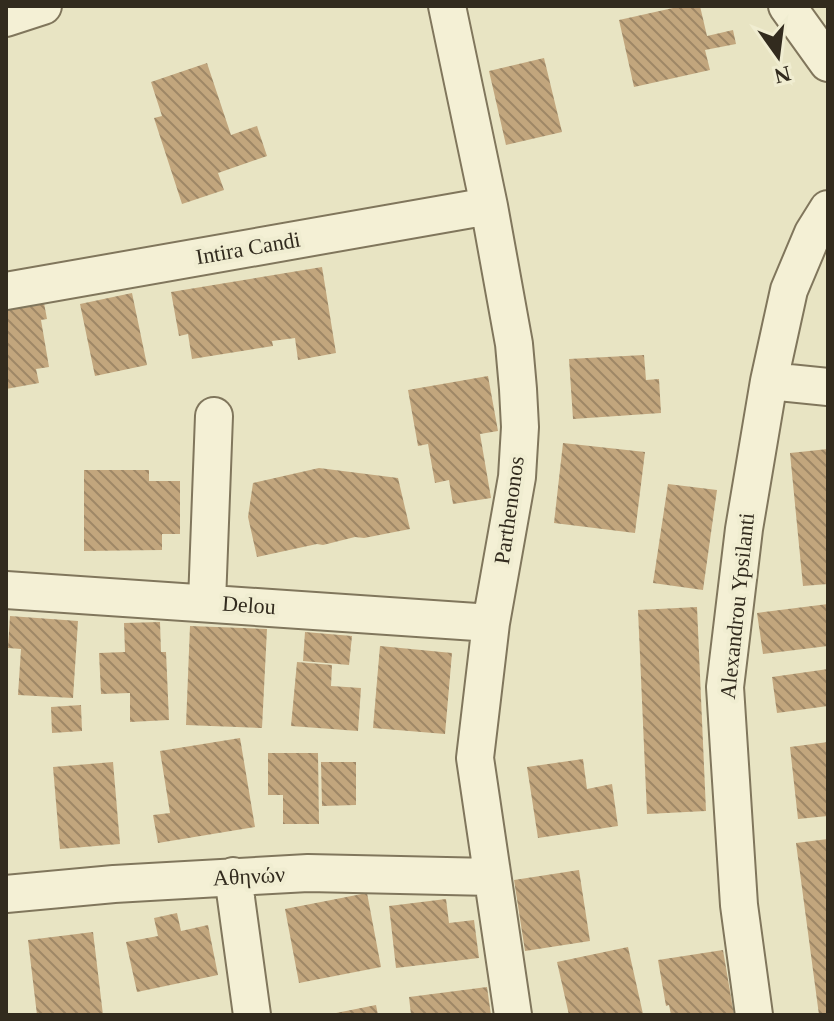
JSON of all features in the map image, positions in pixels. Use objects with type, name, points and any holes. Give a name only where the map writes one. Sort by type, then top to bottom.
[{"type":"street","points":[[6,18],[43,6]]},
{"type":"street","name":"Parthenonos","points":[[447,6],[514,344],[520,427],[517,477],[491,623],[475,758],[513,1015]]},
{"type":"street","points":[[787,6],[828,63]]},
{"type":"street","name":"Intira Candi","points":[[6,291],[489,206]]},
{"type":"street","name":"Alexandrou Ypsilanti","points":[[754,1015],[739,905],[725,687],[744,529],[769,381],[789,290],[813,233],[828,209]]},
{"type":"street","points":[[769,381],[828,387]]},
{"type":"street","points":[[207,602],[214,416]]},
{"type":"street","name":"Delou","points":[[6,590],[491,623]]},
{"type":"street","name":"Αθηνών","points":[[6,894],[233,876],[350,873],[492,877]]},
{"type":"street","points":[[233,876],[252,1015]]},
{"type":"building","points":[[682,6],[700,6],[707,36],[733,30],[736,44],[705,50],[710,70],[634,87],[619,20]]},
{"type":"building","points":[[544,58],[562,132],[506,145],[489,71]]},
{"type":"building","points":[[207,63],[231,135],[257,126],[267,156],[218,173],[224,190],[182,204],[154,118],[162,116],[151,82]]},
{"type":"building","points":[[322,267],[336,353],[298,360],[295,338],[272,341],[273,346],[192,359],[188,334],[179,336],[171,292]]},
{"type":"building","points":[[132,293],[147,365],[95,376],[80,304]]},
{"type":"building","points":[[44,303],[47,319],[41,320],[49,367],[36,369],[39,383],[6,389],[6,310]]},
{"type":"building","points":[[644,355],[646,380],[659,379],[661,413],[573,419],[569,359]]},
{"type":"building","points":[[488,376],[498,431],[480,434],[491,498],[453,504],[449,480],[435,483],[428,444],[418,446],[408,390]]},
{"type":"building","points":[[563,443],[645,452],[635,533],[554,523]]},
{"type":"building","points":[[828,449],[828,584],[803,586],[790,453]]},
{"type":"building","points":[[319,468],[398,478],[410,529],[257,557],[248,517],[253,483]]},
{"type":"building","points":[[84,470],[149,470],[149,481],[180,481],[180,534],[162,534],[162,550],[84,551]]},
{"type":"building","points":[[668,484],[717,490],[703,590],[653,583]]},
{"type":"building","points":[[828,604],[828,646],[763,654],[757,613]]},
{"type":"building","points":[[697,607],[706,811],[647,814],[638,610]]},
{"type":"building","points":[[10,616],[78,621],[73,698],[18,695],[21,649],[8,648]]},
{"type":"building","points":[[160,622],[161,652],[166,652],[169,720],[130,722],[130,693],[101,694],[99,653],[125,652],[124,623]]},
{"type":"building","points":[[190,626],[267,629],[262,728],[186,725]]},
{"type":"building","points":[[305,632],[352,636],[349,665],[303,661]]},
{"type":"building","points":[[380,646],[452,653],[445,734],[373,728]]},
{"type":"building","points":[[297,662],[332,665],[331,686],[361,688],[358,731],[291,726]]},
{"type":"building","points":[[828,669],[828,706],[777,713],[772,677]]},
{"type":"building","points":[[81,705],[82,731],[52,733],[51,707]]},
{"type":"building","points":[[240,738],[255,827],[158,843],[153,815],[170,813],[160,751]]},
{"type":"building","points":[[828,742],[828,816],[798,819],[790,747]]},
{"type":"building","points":[[268,753],[318,753],[319,824],[283,824],[283,795],[268,795]]},
{"type":"building","points":[[583,759],[587,789],[612,784],[618,826],[538,838],[527,767]]},
{"type":"building","points":[[113,762],[120,844],[60,849],[53,767]]},
{"type":"building","points":[[321,762],[356,762],[356,805],[322,806]]},
{"type":"building","points":[[828,839],[828,1015],[819,1015],[796,843]]},
{"type":"building","points":[[579,870],[590,941],[525,951],[514,880]]},
{"type":"building","points":[[367,893],[381,967],[299,983],[285,909]]},
{"type":"building","points":[[446,899],[449,923],[474,920],[479,958],[396,968],[389,906]]},
{"type":"building","points":[[177,913],[181,931],[208,925],[218,975],[137,992],[126,942],[158,936],[154,918]]},
{"type":"building","points":[[93,932],[103,1015],[37,1015],[28,940]]},
{"type":"building","points":[[628,947],[643,1014],[569,1015],[557,962]]},
{"type":"building","points":[[723,950],[734,1015],[671,1015],[669,1005],[666,1006],[658,960]]},
{"type":"building","points":[[487,987],[491,1015],[411,1015],[409,997]]},
{"type":"building","points":[[376,1005],[378,1015],[331,1014]]}]
